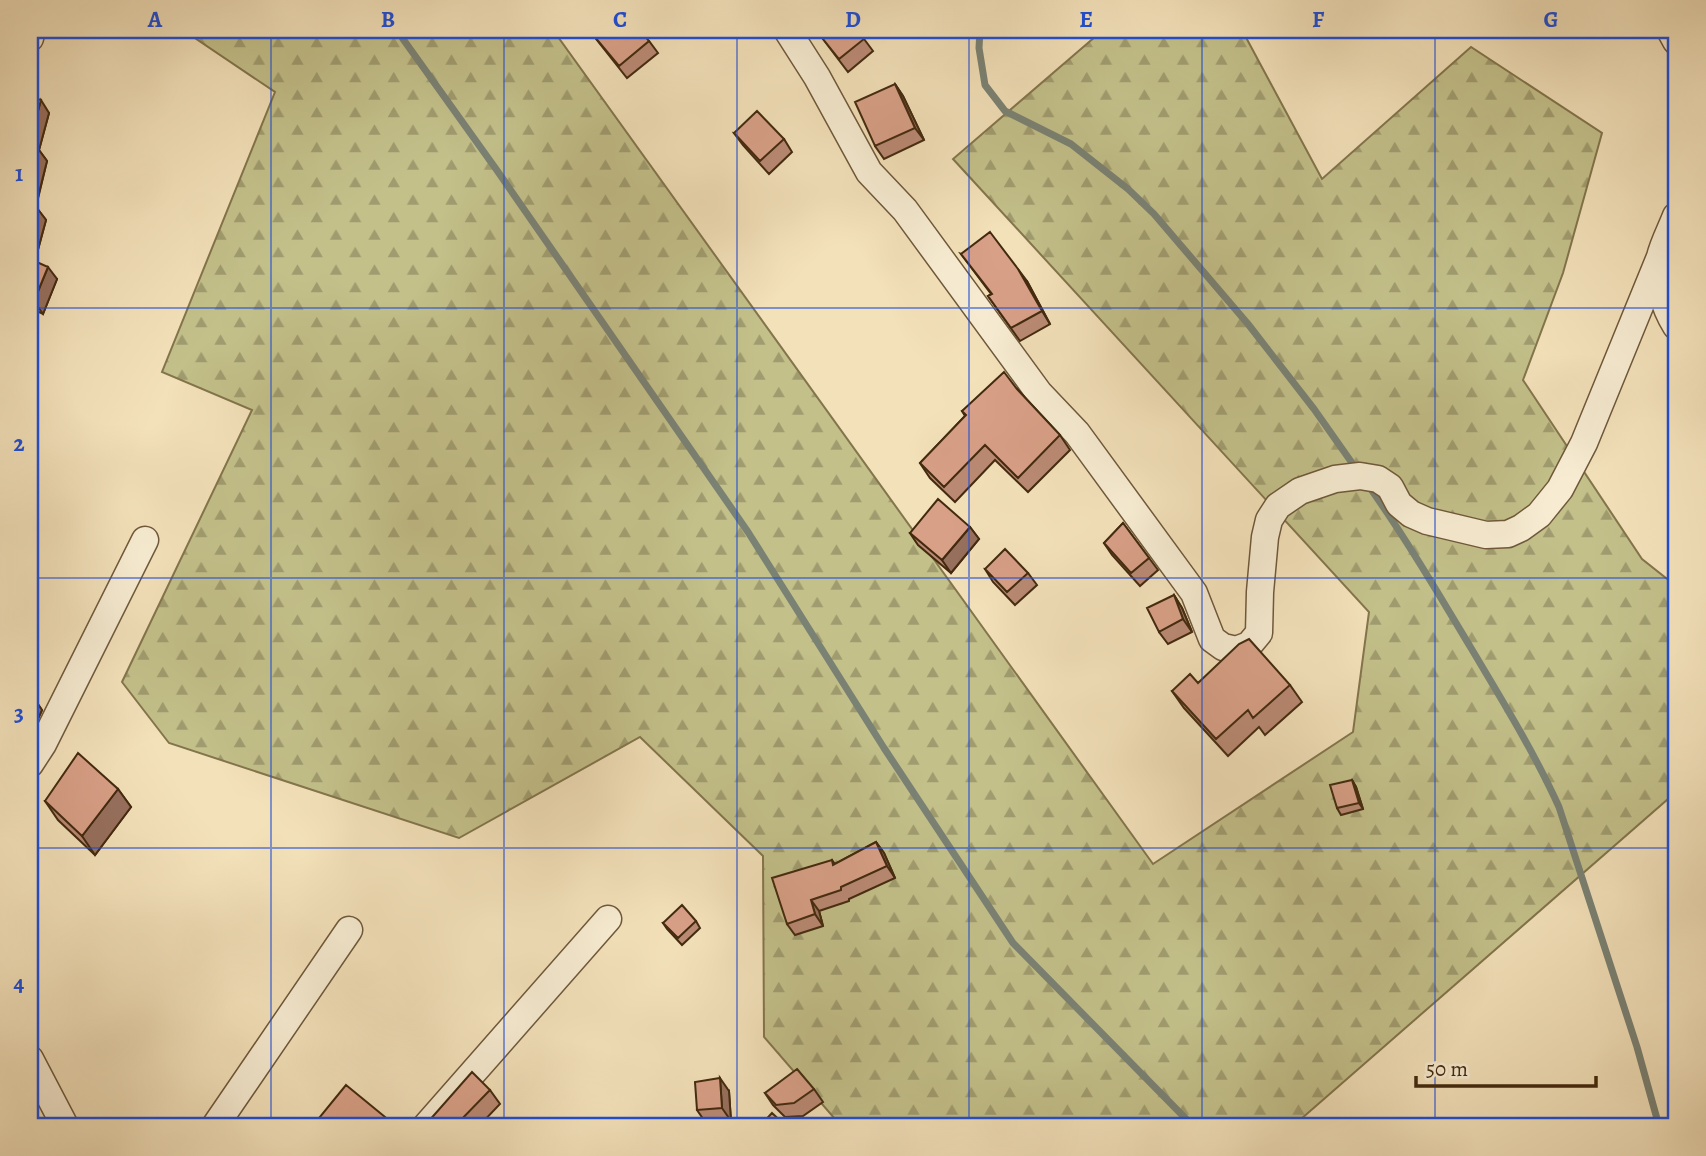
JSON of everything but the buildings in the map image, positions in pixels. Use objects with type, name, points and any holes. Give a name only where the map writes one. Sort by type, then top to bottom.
[{"type":"street","points":[[30,38],[32,30]]},
{"type":"street","points":[[787,30],[817,77],[869,172],[905,210],[1039,393],[1077,433],[1194,593],[1212,639],[1223,648],[1236,650],[1249,645],[1259,633],[1260,592],[1269,520],[1278,506],[1300,491],[1335,479],[1360,476],[1378,480],[1390,487],[1399,504],[1411,514],[1427,521],[1486,535],[1508,534],[1539,515],[1560,489],[1584,443],[1676,216]]},
{"type":"street","points":[[1670,30],[1676,41]]},
{"type":"street","points":[[1660,257],[1662,293],[1676,326]]},
{"type":"street","points":[[30,764],[43,744],[145,540]]},
{"type":"street","points":[[426,1126],[608,919]]},
{"type":"street","points":[[215,1126],[349,930]]},
{"type":"street","points":[[30,1059],[65,1126]]},
{"type":"green space","points":[[183,30],[398,30],[403,39],[455,30],[553,30],[1153,864],[1353,732],[1369,612],[953,159],[1103,30],[1242,30],[1322,179],[1471,47],[1602,133],[1563,273],[1523,380],[1642,559],[1676,586],[1676,792],[1293,1126],[841,1126],[764,1037],[763,856],[640,737],[459,838],[169,743],[122,682],[252,410],[162,372],[275,92]]},
{"type":"waterway","points":[[398,30],[748,532],[884,748],[1013,943],[1193,1126]]},
{"type":"waterway","points":[[980,30],[979,48],[985,85],[1005,111],[1071,144],[1128,189],[1154,214],[1248,324],[1357,470]]},
{"type":"waterway","points":[[1368,485],[1421,565],[1494,687],[1559,807],[1637,1047],[1659,1126]]}]
